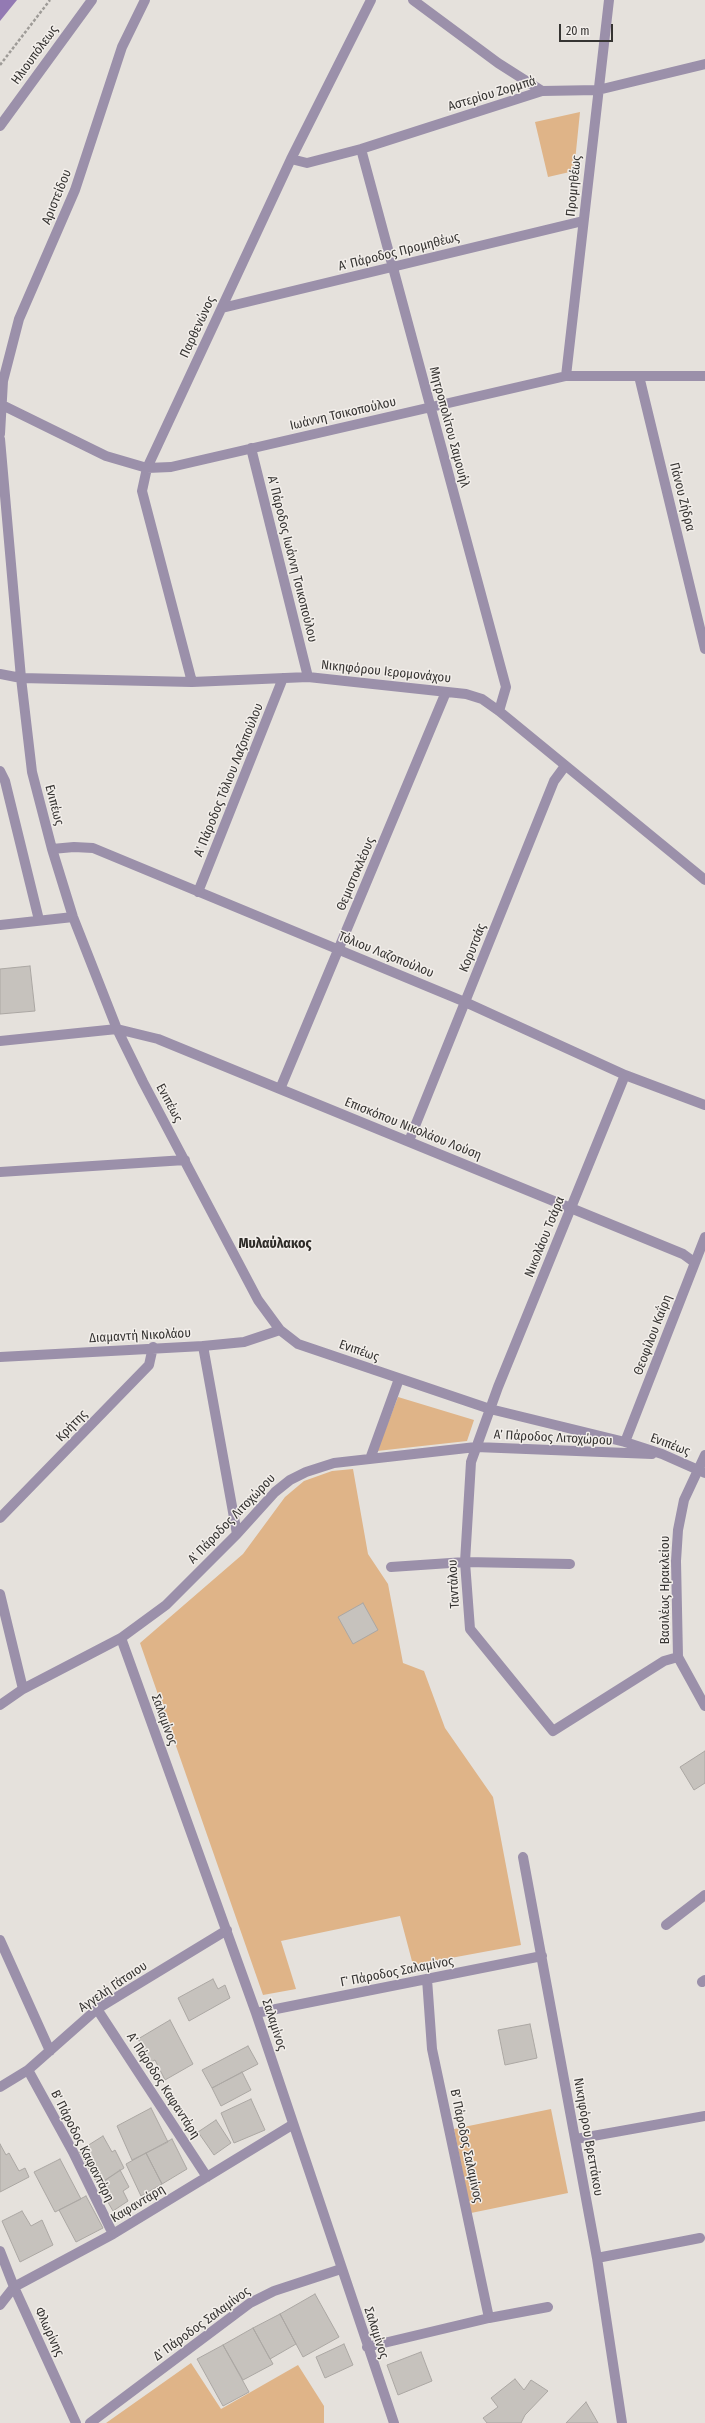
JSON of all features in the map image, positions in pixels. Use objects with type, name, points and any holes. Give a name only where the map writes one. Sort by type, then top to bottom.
[{"type":"street","name":"Ηλιουπόλεως","points":[[0,126],[92,0]]},
{"type":"street","name":"Αριστείδου","points":[[1,405],[3,381],[19,319],[75,190],[122,47],[145,0]]},
{"type":"street","name":"Παρθενώνος","points":[[192,682],[142,491],[147,468],[291,159],[371,0]]},
{"type":"street","points":[[413,0],[498,63],[542,91]]},
{"type":"street","name":"Προμηθέως","points":[[566,376],[609,0]]},
{"type":"street","name":"Αστερίου Ζορμπά","points":[[291,159],[307,163],[361,150],[542,91],[598,90],[705,64]]},
{"type":"street","name":"Μητροπολίτου Σαμουήλ","points":[[361,150],[506,687],[499,711]]},
{"type":"street","name":"Α΄ Πάροδος Προμηθέως","points":[[222,308],[583,221]]},
{"type":"street","name":"Ιωάννη Τσικοπούλου","points":[[1,405],[106,456],[147,468],[171,467],[566,376],[705,376]]},
{"type":"street","name":"Πάνου Ζήδρα","points":[[639,376],[705,649]]},
{"type":"street","points":[[0,434],[1,405]]},
{"type":"street","name":"Ενιπέως","points":[[0,440],[21,678],[32,772],[52,849],[74,917],[118,1029],[143,1082],[258,1300],[280,1330],[298,1344],[490,1409],[625,1442],[662,1454],[701,1471]]},
{"type":"street","name":"Α΄ Πάροδος Ιωάννη Τσικοπούλου","points":[[251,448],[308,677]]},
{"type":"street","name":"Νικηφόρου Ιερομονάχου","points":[[0,674],[21,678],[192,682],[308,677],[466,694],[482,699],[499,711],[564,766],[705,880]]},
{"type":"street","name":"Α΄ Πάροδος Τόλιου Λαζοπούλου","points":[[198,892],[283,678]]},
{"type":"street","name":"Θεμιστοκλέους","points":[[280,1089],[446,692]]},
{"type":"street","name":"Κορυτσάς","points":[[409,1141],[554,781],[564,766]]},
{"type":"street","points":[[0,771],[38,920]]},
{"type":"street","name":"Τόλιου Λαζοπούλου","points":[[52,849],[74,847],[93,848],[465,1002],[625,1074],[705,1105]]},
{"type":"street","points":[[0,925],[74,917]]},
{"type":"street","name":"Επισκόπου Νικολάου Λούση","points":[[0,1040],[118,1029],[158,1039],[683,1254],[694,1262]]},
{"type":"street","name":"Νικολάου Τσάρα","points":[[490,1409],[625,1074]]},
{"type":"street","points":[[0,1172],[185,1160]]},
{"type":"street","name":"Θεοφίλου Καΐρη","points":[[625,1442],[705,1237]]},
{"type":"street","name":"Διαμαντή Νικολάου","points":[[0,1357],[153,1347],[203,1346],[244,1342],[280,1330]]},
{"type":"street","points":[[203,1346],[237,1534]]},
{"type":"street","name":"Κρήτης","points":[[0,1518],[149,1365],[153,1347]]},
{"type":"street","points":[[370,1459],[399,1379]]},
{"type":"street","name":"Ταντάλου","points":[[490,1409],[471,1462],[465,1562],[470,1629],[553,1731],[664,1661],[678,1656]]},
{"type":"street","name":"Α΄ Πάροδος Λιτοχώρου","points":[[0,1705],[23,1689],[121,1638],[166,1605],[237,1534],[275,1492],[290,1480],[334,1463],[476,1447],[662,1454]]},
{"type":"street","name":"Βασιλέως Ηρακλείου","points":[[705,1455],[701,1471],[684,1500],[678,1530],[676,1561],[678,1656],[705,1706]]},
{"type":"street","points":[[391,1567],[465,1562],[570,1564]]},
{"type":"street","points":[[0,1594],[23,1689]]},
{"type":"street","name":"Σαλαμίνος","points":[[121,1638],[256,2013],[292,2126],[394,2423]]},
{"type":"street","name":"Νικηφόρου Βρεττάκου","points":[[523,1857],[597,2258],[622,2423]]},
{"type":"street","points":[[666,1925],[705,1895]]},
{"type":"street","name":"Αγγελή Γάτσιου","points":[[0,2087],[28,2070],[97,2010],[227,1930]]},
{"type":"street","points":[[0,1940],[50,2051]]},
{"type":"street","name":"Γ΄ Πάροδος Σαλαμίνος","points":[[256,2013],[542,1956]]},
{"type":"street","name":"Β΄ Πάροδος Σαλαμίνος","points":[[427,1979],[432,2049],[489,2318]]},
{"type":"street","name":"Α΄ Πάροδος Καφαντάρη","points":[[97,2010],[207,2177]]},
{"type":"street","name":"Β΄ Πάροδος Καφαντάρη","points":[[28,2070],[73,2152],[113,2234]]},
{"type":"street","points":[[576,2139],[705,2116]]},
{"type":"street","name":"Καφαντάρη","points":[[0,2305],[14,2287],[113,2234],[292,2126]]},
{"type":"street","points":[[597,2258],[700,2238]]},
{"type":"street","name":"Φλωρίνης","points":[[0,2251],[14,2287],[76,2423]]},
{"type":"street","name":"Δ΄ Πάροδος Σαλαμίνος","points":[[90,2423],[250,2303],[274,2291],[341,2269]]},
{"type":"street","points":[[367,2347],[489,2318],[548,2307]]},
{"type":"path","points":[[0,65],[50,0]]},
{"type":"shaded area","points":[[0,0],[17,0],[0,21]]},
{"type":"shaded area","points":[[580,112],[574,171],[548,177],[535,122]]},
{"type":"shaded area","points":[[398,1397],[474,1420],[467,1441],[377,1451]]},
{"type":"shaded area","points":[[353,1469],[368,1554],[388,1584],[403,1663],[424,1671],[445,1728],[493,1797],[521,1945],[413,1965],[400,1916],[281,1941],[296,1989],[263,1995],[140,1643],[243,1554],[285,1497],[304,1481],[332,1471]]},
{"type":"shaded area","points":[[551,2109],[568,2193],[471,2213],[454,2129]]},
{"type":"shaded area","points":[[191,2363],[221,2409],[298,2365],[324,2406],[324,2423],[106,2423]]},
{"type":"building","points":[[30,966],[35,1011],[0,1014],[0,969]]},
{"type":"building","points":[[363,1603],[378,1630],[353,1644],[338,1617]]},
{"type":"building","points":[[705,1751],[705,1783],[694,1790],[680,1767]]},
{"type":"building","points":[[213,1979],[218,1989],[225,1985],[230,1998],[189,2021],[178,1998]]},
{"type":"building","points":[[170,2020],[193,2064],[165,2080],[155,2060],[151,2062],[138,2039]]},
{"type":"building","points":[[530,2024],[537,2058],[505,2065],[498,2030]]},
{"type":"building","points":[[248,2046],[258,2064],[212,2088],[202,2070]]},
{"type":"building","points":[[242,2072],[251,2090],[221,2106],[212,2088]]},
{"type":"building","points":[[251,2099],[265,2130],[234,2143],[221,2113]]},
{"type":"building","points":[[151,2108],[168,2142],[132,2160],[117,2126]]},
{"type":"building","points":[[216,2120],[231,2143],[214,2155],[198,2132]]},
{"type":"building","points":[[103,2136],[112,2152],[115,2150],[124,2168],[98,2185],[79,2151]]},
{"type":"building","points":[[172,2139],[187,2169],[162,2184],[146,2153]]},
{"type":"building","points":[[0,2144],[6,2155],[9,2153],[19,2171],[25,2168],[29,2177],[0,2192]]},
{"type":"building","points":[[146,2153],[162,2184],[141,2196],[126,2164]]},
{"type":"building","points":[[60,2159],[81,2199],[55,2212],[34,2172]]},
{"type":"building","points":[[120,2170],[129,2187],[123,2191],[128,2201],[113,2211],[98,2185]]},
{"type":"building","points":[[86,2196],[103,2228],[76,2242],[59,2210]]},
{"type":"building","points":[[22,2211],[31,2226],[42,2220],[53,2245],[20,2262],[2,2221]]},
{"type":"building","points":[[315,2294],[339,2337],[303,2357],[280,2314]]},
{"type":"building","points":[[280,2314],[296,2344],[270,2359],[253,2328]]},
{"type":"building","points":[[253,2328],[273,2364],[243,2380],[223,2345]]},
{"type":"building","points":[[344,2344],[353,2365],[325,2378],[316,2357]]},
{"type":"building","points":[[223,2345],[249,2392],[223,2406],[197,2359]]},
{"type":"building","points":[[421,2352],[432,2381],[398,2395],[387,2365]]},
{"type":"building","points":[[515,2379],[524,2390],[531,2380],[548,2391],[525,2415],[521,2423],[487,2423],[483,2418],[498,2407],[491,2398]]},
{"type":"building","points":[[586,2402],[598,2423],[566,2423]]},
{"type":"district","name":"Μυλαύλακος","points":[[275,1244]]}]
